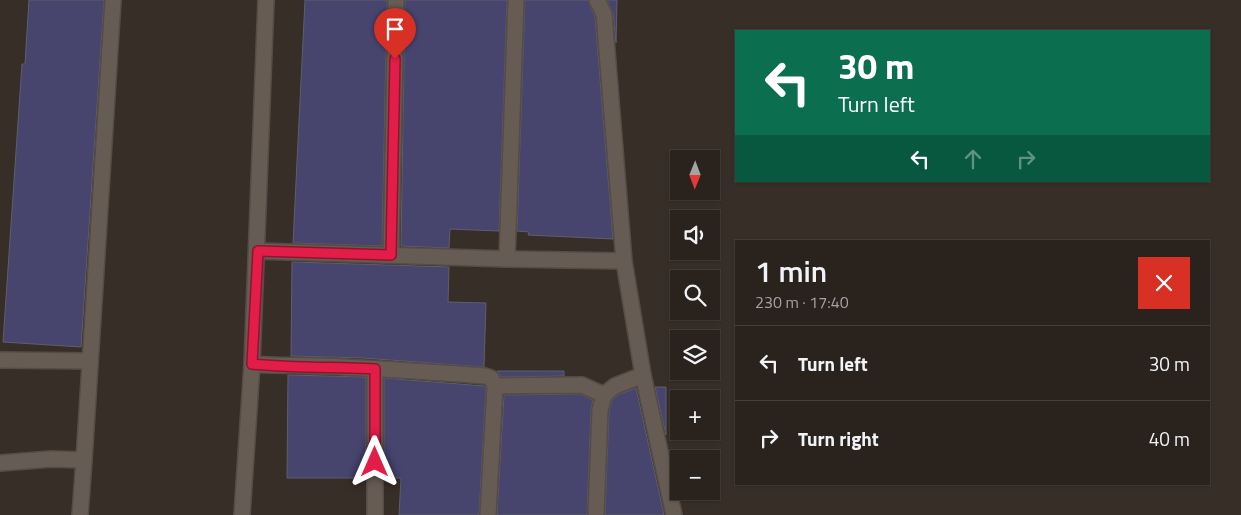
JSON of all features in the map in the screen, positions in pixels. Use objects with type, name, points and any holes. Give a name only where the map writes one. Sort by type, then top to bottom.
[{"type":"street","points":[[80,515],[113,0]]},
{"type":"street","points":[[242,515],[258,251],[266,0]]},
{"type":"street","points":[[391,255],[396,0]]},
{"type":"street","points":[[507,259],[516,0]]},
{"type":"street","points":[[597,0],[604,14],[624,261],[643,375],[674,515]]},
{"type":"street","points":[[258,251],[624,261]]},
{"type":"street","points":[[0,360],[90,361]]},
{"type":"street","points":[[252,364],[375,369],[485,376],[491,378],[494,386],[488,515]]},
{"type":"street","points":[[375,369],[375,515]]},
{"type":"street","points":[[596,515],[600,410],[604,395],[615,386],[643,375]]},
{"type":"street","points":[[494,386],[582,385],[604,395]]},
{"type":"street","points":[[0,463],[84,460]]},
{"type":"building","points":[[29,0],[104,0],[81,347],[3,342],[22,64],[25,64]]},
{"type":"building","points":[[305,0],[387,0],[382,246],[293,243]]},
{"type":"building","points":[[405,0],[507,0],[499,231],[450,229],[449,248],[401,246]]},
{"type":"building","points":[[525,0],[588,0],[595,17],[613,239],[528,235],[529,232],[517,231]]},
{"type":"building","points":[[607,0],[617,0],[616,43],[613,13]]},
{"type":"building","points":[[292,262],[449,267],[448,302],[486,303],[484,367],[363,358],[291,356]]},
{"type":"building","points":[[497,371],[564,371],[564,376],[501,377]]},
{"type":"building","points":[[288,375],[366,377],[366,478],[287,478]]},
{"type":"building","points":[[384,378],[484,386],[486,388],[479,515],[399,515],[401,478],[384,478]]},
{"type":"building","points":[[655,387],[666,387],[666,435]]},
{"type":"building","points":[[636,388],[664,515],[605,515],[609,411],[612,400],[620,394]]},
{"type":"building","points":[[580,394],[593,400],[587,515],[497,515],[504,395]]},
{"type":"route","points":[[375,462],[375,369],[252,364],[258,251],[391,255],[395,59]]}]
